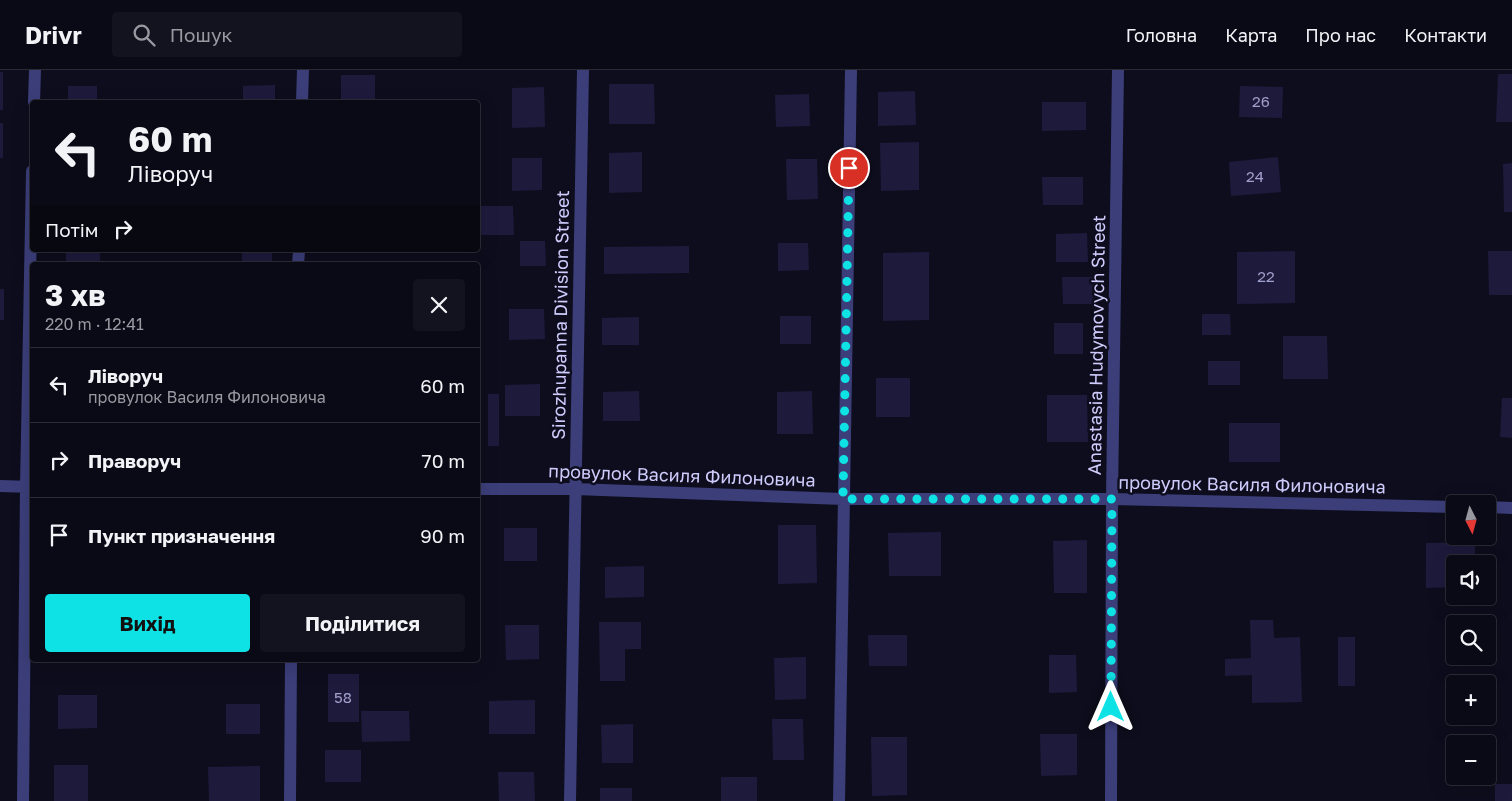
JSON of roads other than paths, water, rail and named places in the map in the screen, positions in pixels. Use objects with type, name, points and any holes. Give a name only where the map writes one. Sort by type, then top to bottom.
[{"type":"street","points":[[34,70],[34,100]]},
{"type":"street","points":[[302,100],[303,70]]},
{"type":"street","name":"Sirozhupanna Division Street","points":[[570,801],[583,70]]},
{"type":"street","points":[[839,801],[851,70]]},
{"type":"street","name":"Anastasia Hudymovych Street","points":[[1111,801],[1112,499],[1118,70]]},
{"type":"street","points":[[22,801],[30,382]]},
{"type":"street","points":[[0,486],[29,487]]},
{"type":"street","name":"провулок Василя Филоновича","points":[[480,489],[575,489],[843,499],[1112,499],[1446,507]]},
{"type":"street","points":[[1496,507],[1512,508]]},
{"type":"street","points":[[290,801],[291,662]]}]
